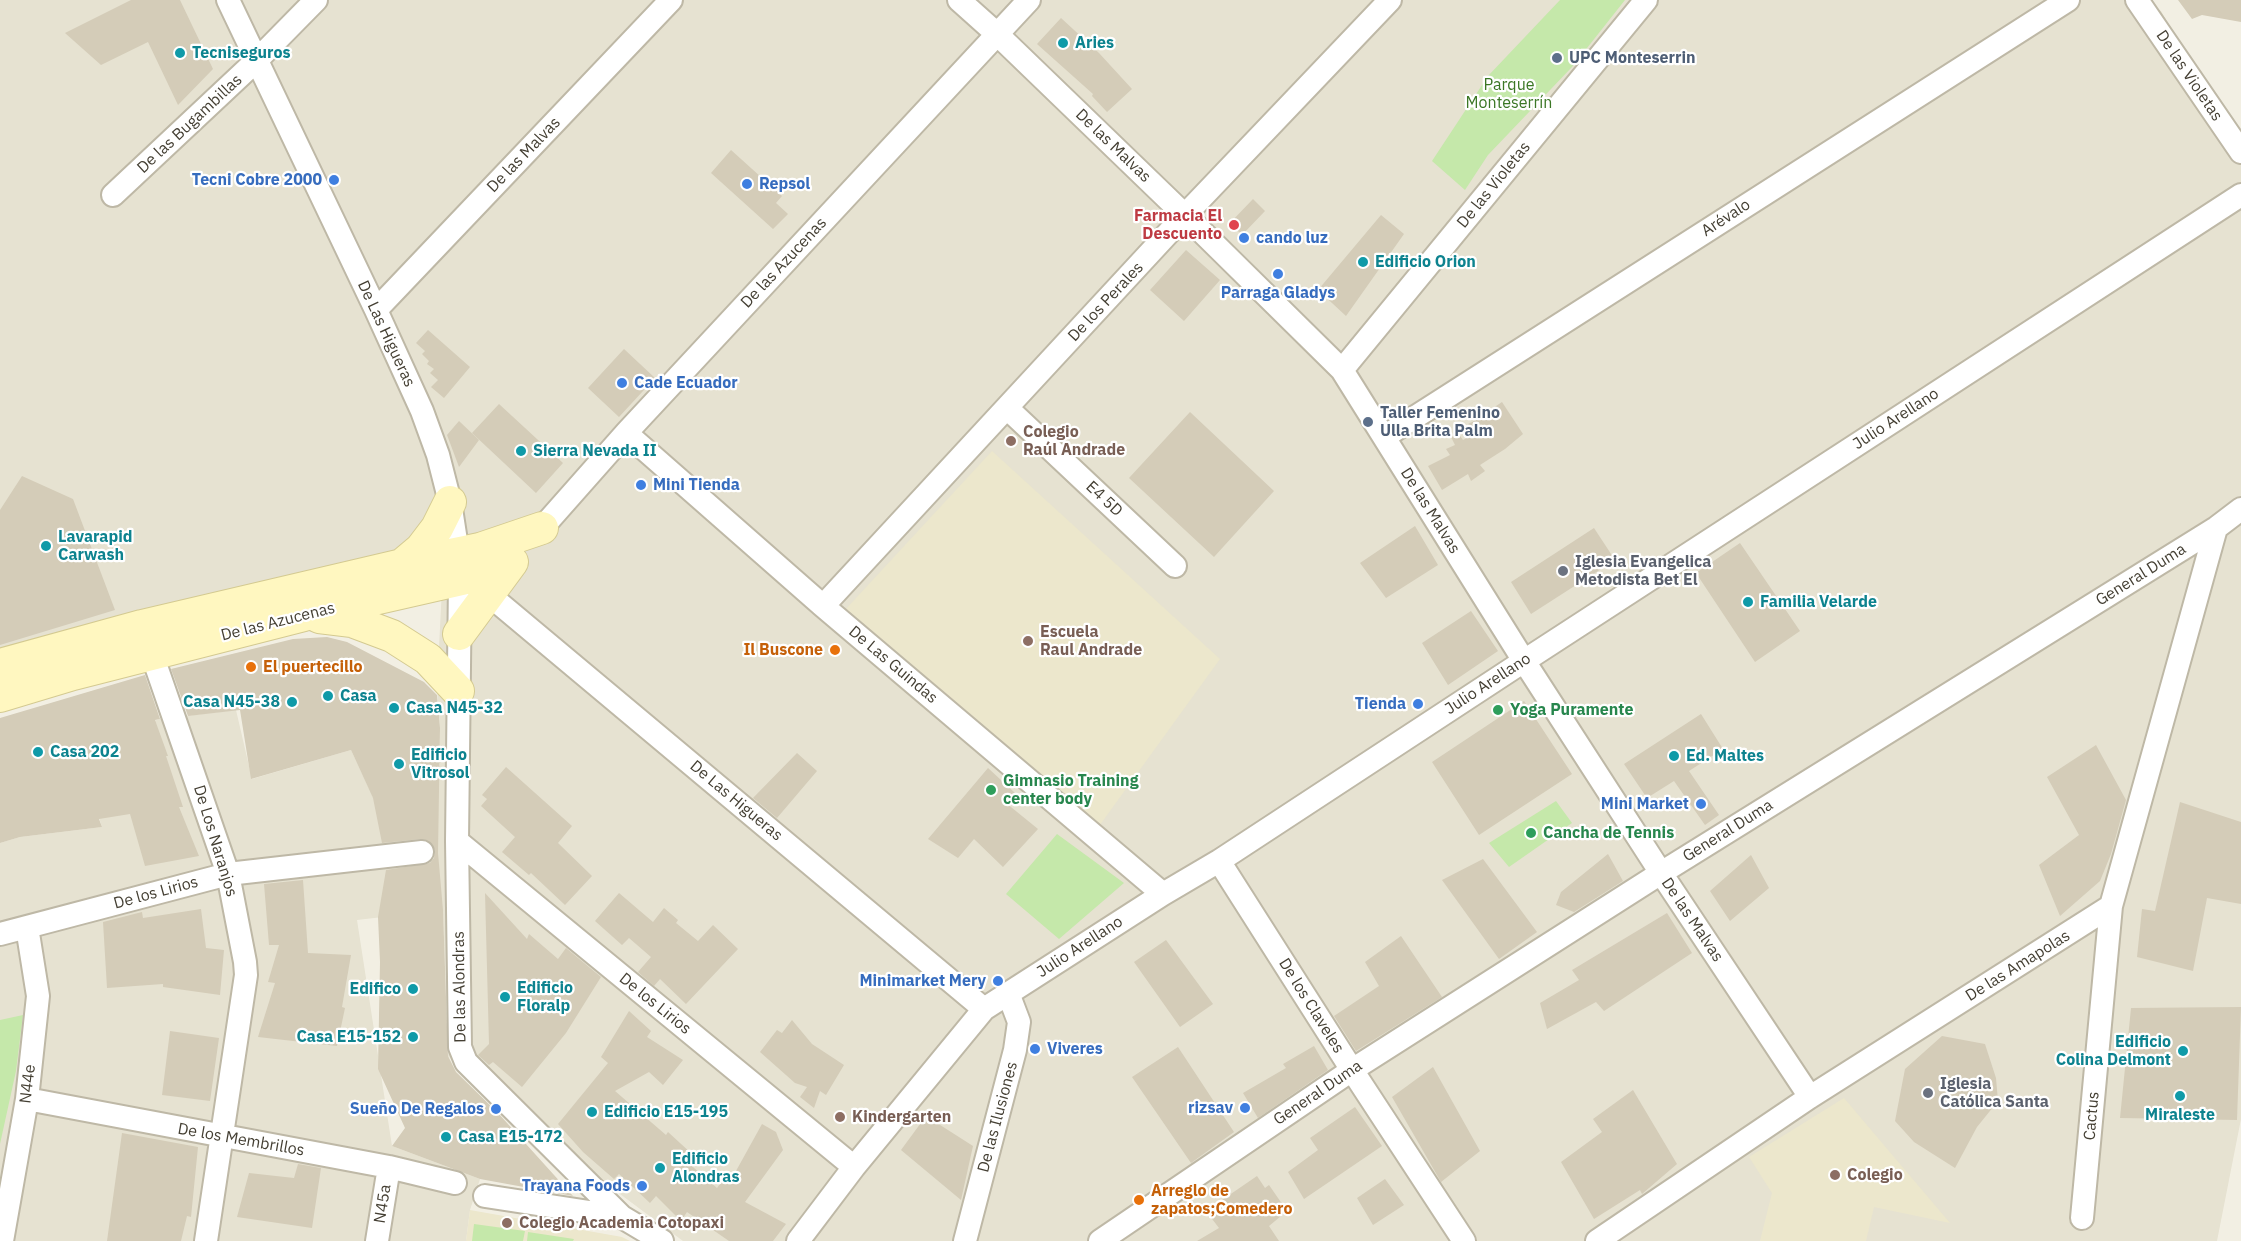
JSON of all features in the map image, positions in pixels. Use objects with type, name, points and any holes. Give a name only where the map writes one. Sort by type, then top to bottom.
[{"type":"street","name":"De Las Higueras","points":[[228,0],[376,310],[422,411],[438,454],[450,502],[459,567],[458,691]]},
{"type":"street","name":"De las Bugambillas","points":[[113,195],[256,61],[316,0]]},
{"type":"street","name":"De las Malvas","points":[[376,310],[671,0]]},
{"type":"street","name":"De las Malvas","points":[[959,0],[1185,215],[1342,370],[1660,873],[1810,1097]]},
{"type":"street","name":"De las Azucenas","points":[[0,696],[147,640],[402,565],[459,567],[497,581],[626,433],[1029,0]]},
{"type":"street","name":"De los Perales","points":[[823,606],[1185,215],[1390,0]]},
{"type":"street","name":"De las Violetas","points":[[1342,370],[1646,0]]},
{"type":"street","name":"Arévalo","points":[[1384,437],[2068,0]]},
{"type":"street","name":"De las Violetas","points":[[2137,0],[2241,152]]},
{"type":"street","name":"Julio Arellano","points":[[798,1241],[854,1167],[984,1009],[1163,894],[1219,861],[2241,195]]},
{"type":"street","name":"E4 5D","points":[[1007,408],[1175,566]]},
{"type":"street","name":"De Las Guindas","points":[[626,433],[823,606],[1163,894]]},
{"type":"street","points":[[402,565],[422,549],[437,528],[450,502]]},
{"type":"street","name":"General Duma","points":[[1100,1241],[1352,1070],[1660,873],[2216,528],[2241,509]]},
{"type":"street","name":"De las Azucenas","points":[[0,664],[304,615],[459,567],[501,544],[542,528]]},
{"type":"street","points":[[2111,906],[2216,528]]},
{"type":"street","name":"De Las Higueras","points":[[497,581],[984,1009]]},
{"type":"street","points":[[459,634],[497,581]]},
{"type":"street","points":[[304,615],[352,621],[392,636],[428,659],[458,691]]},
{"type":"street","name":"De Los Naranjos","points":[[147,640],[228,874],[246,975],[206,1241]]},
{"type":"street","name":"De las Alondras","points":[[458,691],[457,842],[460,1047],[466,1062],[622,1217],[662,1241]]},
{"type":"street","name":"De los Lirios","points":[[457,842],[854,1167]]},
{"type":"street","name":"De los Lirios","points":[[0,934],[228,874],[422,852]]},
{"type":"street","name":"De los Claveles","points":[[1219,861],[1464,1241]]},
{"type":"street","name":"De las Amapolas","points":[[1597,1241],[1620,1234],[1810,1097],[2111,906]]},
{"type":"street","name":"Cactus","points":[[2082,1218],[2111,906]]},
{"type":"street","name":"N44e","points":[[2,1241],[27,1099],[38,996],[27,927]]},
{"type":"street","name":"De las Ilusiones","points":[[965,1241],[1015,1050],[1019,1022],[1008,993]]},
{"type":"street","name":"De los Membrillos","points":[[27,1099],[390,1167],[455,1182]]},
{"type":"street","name":"N45a","points":[[377,1241],[390,1167]]},
{"type":"street","name":"De las Alondras","points":[[485,1196],[622,1217]]},
{"type":"shaded area","points":[[0,0],[2141,0],[2161,11],[2230,131],[2241,158],[2241,1119],[2217,1241],[683,1241],[490,1097],[448,1056],[443,910],[357,920],[392,1146],[480,1179],[470,1210],[466,1241],[0,1241],[0,843],[20,837],[102,827],[76,745],[160,719],[236,710],[252,779],[351,750],[373,797],[439,778],[440,728],[437,687],[444,548],[0,656]]},
{"type":"shaded area","name":"Escuela Raul Andrade","points":[[992,451],[1220,659],[1097,829],[832,624]]},
{"type":"shaded area","name":"Colegio","points":[[1844,1098],[1950,1223],[1874,1207],[1866,1241],[1760,1241],[1772,1193],[1749,1157]]},
{"type":"shaded area","name":"Colegio Academia Cotopaxi","points":[[470,1210],[622,1237],[630,1241],[466,1241]]},
{"type":"green space","name":"Parque Monteserrín","points":[[1560,0],[1625,0],[1572,67],[1488,155],[1465,190],[1432,161],[1488,76]]},
{"type":"green space","name":"Cancha de Tennis","points":[[1556,801],[1572,823],[1509,867],[1489,843]]},
{"type":"green space","points":[[1057,834],[1124,883],[1059,939],[1006,894]]},
{"type":"green space","points":[[23,1015],[16,1071],[0,1144],[0,1020]]},
{"type":"green space","points":[[474,1224],[525,1231],[523,1241],[472,1241]]},
{"type":"green space","points":[[528,1232],[574,1239],[573,1241],[527,1241]]},
{"type":"building","name":"Tecniseguros","points":[[131,0],[180,0],[213,69],[178,105],[148,42],[101,65],[65,33]]},
{"type":"building","points":[[2178,0],[2241,0],[2241,22],[2202,15],[2192,19]]},
{"type":"building","points":[[1061,18],[1099,53],[1132,89],[1107,112],[1092,96],[1093,94],[1037,44]]},
{"type":"building","name":"Repsol","points":[[731,150],[782,196],[776,203],[788,214],[773,229],[711,173]]},
{"type":"building","points":[[1253,199],[1265,211],[1242,235],[1230,223]]},
{"type":"building","name":"Edificio Orion","points":[[1381,215],[1404,234],[1346,316],[1318,290]]},
{"type":"building","points":[[1186,250],[1220,280],[1184,321],[1150,290]]},
{"type":"building","points":[[428,330],[470,367],[444,398],[431,387],[438,380],[430,373],[434,369],[427,364],[429,361],[422,354],[425,351],[416,343]]},
{"type":"building","name":"Cade Ecuador","points":[[624,349],[655,378],[619,417],[588,388]]},
{"type":"building","points":[[1502,402],[1523,434],[1480,465],[1485,471],[1471,481],[1468,474],[1442,490],[1428,466],[1450,455],[1446,449],[1455,445],[1451,437],[1458,433],[1463,440],[1474,434],[1468,424],[1488,414],[1487,412]]},
{"type":"building","name":"Sierra Nevada II","points":[[499,404],[563,463],[536,493],[472,433]]},
{"type":"building","points":[[1190,412],[1274,491],[1214,557],[1129,478]]},
{"type":"building","points":[[459,421],[479,440],[459,467],[447,435]]},
{"type":"building","name":"Lavarapid Carwash","points":[[22,476],[73,499],[115,610],[0,645],[0,510]]},
{"type":"building","points":[[1415,526],[1438,565],[1386,598],[1360,563]]},
{"type":"building","name":"Iglesia Evangelica Metodista Bet El","points":[[1594,528],[1615,560],[1531,614],[1511,582]]},
{"type":"building","name":"Familia Velarde","points":[[1740,543],[1800,631],[1755,662],[1696,573]]},
{"type":"building","points":[[1471,611],[1498,651],[1448,685],[1422,643]]},
{"type":"building","points":[[327,637],[347,642],[424,682],[437,695],[440,728],[438,853],[443,910],[448,1056],[456,1072],[498,1113],[573,1196],[480,1179],[392,1146],[405,1128],[378,1069],[380,962],[378,917],[386,870],[430,863],[435,851],[432,844],[421,839],[382,843],[373,798],[351,750],[251,779],[240,710],[188,716],[171,669],[293,639]]},
{"type":"building","points":[[145,675],[160,719],[155,720],[183,807],[179,807],[199,856],[145,866],[130,814],[99,819],[102,827],[20,837],[0,843],[0,718]]},
{"type":"building","points":[[1524,701],[1572,774],[1479,835],[1432,762]]},
{"type":"building","name":"Ed. Maltes","points":[[1701,714],[1723,749],[1689,771],[1719,815],[1705,825],[1674,781],[1647,798],[1624,764]]},
{"type":"building","points":[[2096,745],[2126,800],[2111,854],[2100,881],[2060,916],[2039,865],[2079,835],[2047,777]]},
{"type":"building","points":[[797,753],[817,771],[777,818],[753,798]]},
{"type":"building","points":[[506,767],[572,826],[558,843],[592,876],[565,905],[531,873],[529,875],[502,852],[515,837],[481,806],[487,799],[482,795]]},
{"type":"building","points":[[988,768],[1015,793],[1006,803],[1038,829],[1003,867],[974,839],[958,858],[928,839]]},
{"type":"building","points":[[2180,802],[2241,822],[2241,904],[2207,898],[2193,971],[2137,957],[2142,909],[2155,911]]},
{"type":"building","points":[[1608,854],[1623,881],[1574,912],[1556,905],[1561,892]]},
{"type":"building","points":[[1751,855],[1769,888],[1730,921],[1710,891]]},
{"type":"building","points":[[1483,859],[1537,932],[1499,959],[1442,880]]},
{"type":"building","points":[[303,880],[308,953],[351,955],[342,1007],[345,1008],[337,1046],[258,1037],[275,983],[268,982],[279,945],[269,945],[264,884]]},
{"type":"building","points":[[485,893],[527,939],[529,934],[558,959],[566,948],[601,977],[566,1033],[522,1087],[493,1062],[489,1065],[478,1055],[489,1044]]},
{"type":"building","points":[[619,893],[653,922],[664,908],[678,920],[676,923],[698,941],[713,925],[738,949],[686,1004],[660,979],[654,986],[638,972],[651,957],[629,938],[622,945],[595,921]]},
{"type":"building","points":[[201,909],[206,948],[224,950],[220,995],[163,987],[163,984],[107,988],[103,922],[142,912],[143,918]]},
{"type":"building","points":[[1667,913],[1692,953],[1604,1011],[1596,1002],[1547,1029],[1540,1003],[1579,980],[1572,970]]},
{"type":"building","points":[[1401,936],[1442,997],[1356,1051],[1334,1016],[1379,986],[1365,962]]},
{"type":"building","points":[[1166,940],[1213,1004],[1180,1027],[1134,962]]},
{"type":"building","points":[[2241,1007],[2237,1120],[2120,1118],[2131,1008]]},
{"type":"building","points":[[629,1011],[651,1031],[647,1037],[683,1060],[663,1085],[649,1072],[615,1091],[666,1135],[668,1132],[692,1154],[686,1161],[717,1188],[726,1176],[731,1180],[762,1124],[776,1132],[783,1150],[745,1202],[786,1224],[773,1241],[729,1241],[687,1212],[681,1221],[656,1196],[650,1203],[619,1174],[614,1179],[583,1152],[558,1124],[608,1063],[601,1057]]},
{"type":"building","points":[[792,1020],[812,1044],[844,1065],[826,1095],[820,1091],[814,1108],[800,1097],[807,1087],[795,1083],[760,1052],[777,1030],[782,1033]]},
{"type":"building","points":[[170,1031],[219,1038],[210,1101],[162,1095]]},
{"type":"building","points":[[1942,1036],[1985,1044],[1996,1078],[1998,1101],[1977,1127],[1955,1168],[1914,1142],[1895,1121],[1905,1069]]},
{"type":"building","points":[[1314,1046],[1328,1070],[1258,1118],[1243,1093],[1286,1068],[1283,1064]]},
{"type":"building","points":[[1178,1047],[1234,1132],[1191,1163],[1132,1077]]},
{"type":"building","points":[[1433,1067],[1480,1151],[1441,1182],[1392,1097]]},
{"type":"building","points":[[1633,1090],[1677,1164],[1642,1194],[1640,1190],[1594,1219],[1561,1162],[1602,1132],[1593,1119]]},
{"type":"building","points":[[1355,1107],[1382,1146],[1304,1199],[1288,1172],[1318,1150],[1310,1138]]},
{"type":"building","points":[[926,1116],[973,1146],[961,1200],[901,1150]]},
{"type":"building","points":[[122,1133],[198,1147],[191,1217],[187,1216],[181,1241],[107,1241]]},
{"type":"building","points":[[298,1164],[321,1168],[312,1228],[237,1217],[249,1173],[294,1178]]},
{"type":"building","points":[[1257,1176],[1265,1188],[1269,1185],[1287,1211],[1269,1226],[1279,1241],[1197,1241],[1219,1228],[1206,1211]]},
{"type":"building","points":[[1385,1179],[1404,1205],[1373,1225],[1357,1198]]},
{"type":"place","name":"Aries","points":[[1063,43]]},
{"type":"place","name":"Tecniseguros","points":[[180,53]]},
{"type":"place","name":"UPC Monteserrin","points":[[1557,58]]},
{"type":"place","name":"Tecni Cobre 2000","points":[[334,180]]},
{"type":"place","name":"Repsol","points":[[747,184]]},
{"type":"place","name":"Farmacia El Descuento","points":[[1234,225]]},
{"type":"place","name":"cando luz","points":[[1244,238]]},
{"type":"place","name":"Edificio Orion","points":[[1363,262]]},
{"type":"place","name":"Parraga Gladys","points":[[1278,274]]},
{"type":"place","name":"Cade Ecuador","points":[[622,383]]},
{"type":"place","name":"Taller Femenino Ulla Brita Palm","points":[[1368,422]]},
{"type":"place","name":"Colegio Raúl Andrade","points":[[1011,441]]},
{"type":"place","name":"Sierra Nevada II","points":[[521,451]]},
{"type":"place","name":"Mini Tienda","points":[[641,485]]},
{"type":"place","name":"Lavarapid Carwash","points":[[46,546]]},
{"type":"place","name":"Iglesia Evangelica Metodista Bet El","points":[[1563,571]]},
{"type":"place","name":"Familia Velarde","points":[[1748,602]]},
{"type":"place","name":"Escuela Raul Andrade","points":[[1028,641]]},
{"type":"place","name":"Il Buscone","points":[[835,650]]},
{"type":"place","name":"El puertecillo","points":[[251,667]]},
{"type":"place","name":"Casa","points":[[328,696]]},
{"type":"place","name":"Casa N45-38","points":[[292,702]]},
{"type":"place","name":"Tienda","points":[[1418,704]]},
{"type":"place","name":"Casa N45-32","points":[[394,708]]},
{"type":"place","name":"Yoga Puramente","points":[[1498,710]]},
{"type":"place","name":"Casa 202","points":[[38,752]]},
{"type":"place","name":"Ed. Maltes","points":[[1674,756]]},
{"type":"place","name":"Edificio Vitrosol","points":[[399,764]]},
{"type":"place","name":"Gimnasio Training center body","points":[[991,790]]},
{"type":"place","name":"Mini Market","points":[[1701,804]]},
{"type":"place","name":"Cancha de Tennis","points":[[1531,833]]},
{"type":"place","name":"Minimarket Mery","points":[[998,981]]},
{"type":"place","name":"Edifico","points":[[413,989]]},
{"type":"place","name":"Edificio Floralp","points":[[505,997]]},
{"type":"place","name":"Casa E15-152","points":[[413,1037]]},
{"type":"place","name":"Viveres","points":[[1035,1049]]},
{"type":"place","name":"Edificio Colina Delmont","points":[[2183,1051]]},
{"type":"place","name":"Iglesia Católica Santa","points":[[1928,1093]]},
{"type":"place","name":"Miraleste","points":[[2180,1096]]},
{"type":"place","name":"rizsav","points":[[1245,1108]]},
{"type":"place","name":"Sueño De Regalos","points":[[496,1109]]},
{"type":"place","name":"Edificio E15-195","points":[[592,1112]]},
{"type":"place","name":"Kindergarten","points":[[840,1117]]},
{"type":"place","name":"Casa E15-172","points":[[446,1137]]},
{"type":"place","name":"Edificio Alondras","points":[[660,1168]]},
{"type":"place","name":"Colegio","points":[[1835,1175]]},
{"type":"place","name":"Trayana Foods","points":[[642,1186]]},
{"type":"place","name":"Arreglo de zapatos;Comedero","points":[[1139,1200]]},
{"type":"place","name":"Colegio Academia Cotopaxi","points":[[507,1223]]}]
